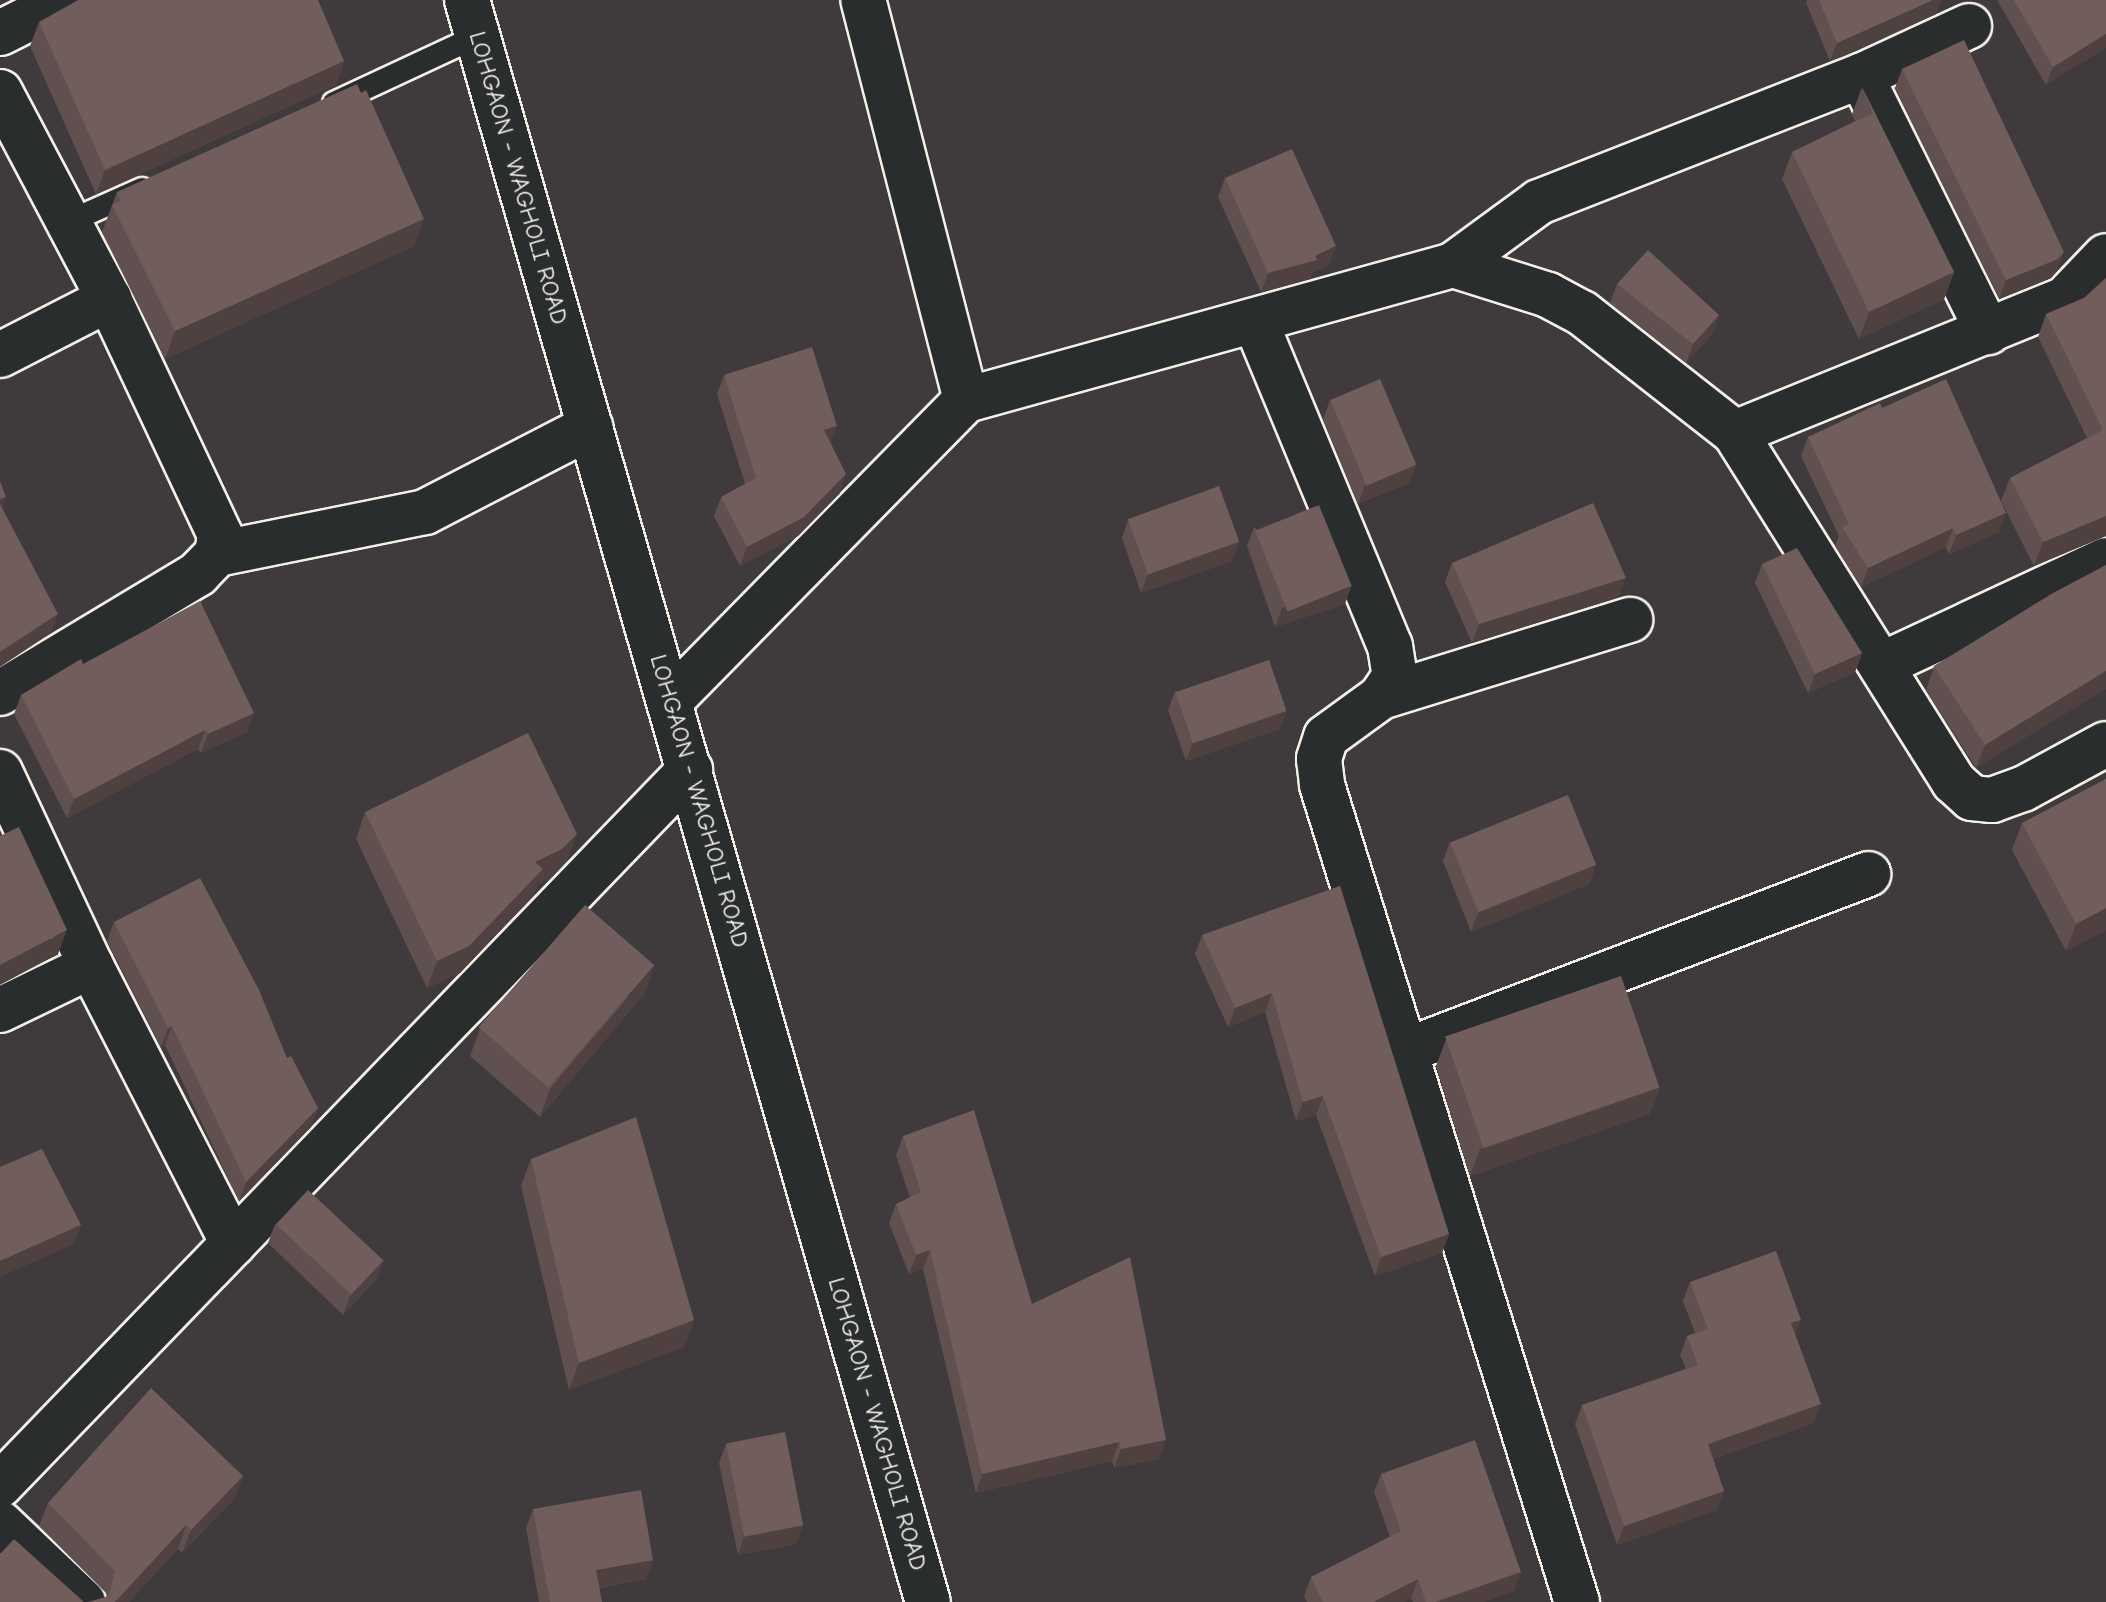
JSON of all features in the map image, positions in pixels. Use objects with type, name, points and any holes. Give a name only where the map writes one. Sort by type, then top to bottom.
[{"type":"street","points":[[0,33],[66,0]]},
{"type":"street","points":[[863,0],[966,400]]},
{"type":"street","name":"LOHGAON - WAGHOLI ROAD","points":[[472,18],[928,1602]]},
{"type":"street","points":[[670,701],[966,400],[1256,323],[1453,265],[1539,202],[1861,76],[1969,26]]},
{"type":"street","points":[[1861,76],[1988,332]]},
{"type":"street","points":[[0,92],[109,299],[220,535],[217,554],[198,574],[0,693]]},
{"type":"street","points":[[1735,433],[2065,299],[2106,256]]},
{"type":"street","points":[[1453,265],[1548,295],[1582,313],[1735,433],[1954,782],[1972,798],[1992,800],[2023,789],[2106,744]]},
{"type":"street","points":[[0,355],[109,299]]},
{"type":"street","points":[[1256,323],[1390,646],[1395,676],[1381,697]]},
{"type":"street","points":[[217,554],[425,512],[590,427]]},
{"type":"street","points":[[1881,665],[2106,560]]},
{"type":"street","points":[[1577,1602],[1322,785],[1319,759],[1326,737],[1381,697],[1630,620]]},
{"type":"street","points":[[0,1485],[690,770]]},
{"type":"street","points":[[0,772],[91,966],[233,1244]]},
{"type":"street","points":[[1405,1051],[1868,874]]},
{"type":"street","points":[[0,1010],[91,966]]},
{"type":"street","points":[[0,1523],[83,1602]]},
{"type":"lane","points":[[307,115],[472,18]]},
{"type":"lane","points":[[68,222],[170,177]]},
{"type":"building","points":[[78,0],[318,0],[344,61],[105,170],[39,22]]},
{"type":"building","points":[[1819,0],[1933,0],[1837,43]]},
{"type":"building","points":[[2014,0],[2106,0],[2106,34],[2053,67]]},
{"type":"building","points":[[1964,40],[2064,252],[2058,259],[2006,280],[1902,69]]},
{"type":"building","points":[[357,84],[361,93],[366,90],[424,219],[175,331],[112,205],[121,201],[117,192]]},
{"type":"building","points":[[1862,87],[1954,272],[1869,312],[1792,152],[1873,113]]},
{"type":"building","points":[[1292,149],[1336,246],[1315,256],[1317,260],[1268,273],[1225,178]]},
{"type":"building","points":[[1648,250],[1719,315],[1693,344],[1617,284]]},
{"type":"building","points":[[2106,278],[2106,516],[2043,542],[2010,478],[2103,430],[2046,314],[2084,298]]},
{"type":"building","points":[[812,347],[837,426],[824,430],[846,474],[804,517],[747,547],[721,497],[756,478],[724,375]]},
{"type":"building","points":[[1380,379],[1416,465],[1367,486],[1330,400]]},
{"type":"building","points":[[1946,379],[2006,513],[1956,535],[1953,528],[1868,568],[1842,527],[1849,524],[1808,437],[1880,403],[1882,408]]},
{"type":"building","points":[[0,481],[6,497],[0,499]]},
{"type":"building","points":[[1219,486],[1239,541],[1148,575],[1128,519]]},
{"type":"building","points":[[1593,503],[1626,578],[1479,624],[1452,563]]},
{"type":"building","points":[[0,504],[58,614],[0,652]]},
{"type":"building","points":[[1319,505],[1352,586],[1288,612],[1255,531]]},
{"type":"building","points":[[1797,548],[1862,653],[1815,674],[1762,564]]},
{"type":"building","points":[[2106,565],[2106,671],[1985,745],[1934,666],[2053,593]]},
{"type":"building","points":[[200,601],[254,713],[208,734],[205,730],[74,799],[21,695],[81,659],[83,664]]},
{"type":"building","points":[[1269,660],[1287,711],[1193,743],[1175,692]]},
{"type":"building","points":[[528,733],[577,834],[562,849],[535,862],[543,869],[469,946],[437,961],[365,812]]},
{"type":"building","points":[[2106,779],[2106,908],[2076,924],[2022,823]]},
{"type":"building","points":[[1568,795],[1596,865],[1478,912],[1450,843]]},
{"type":"building","points":[[19,827],[67,930],[0,965],[0,836]]},
{"type":"building","points":[[200,878],[259,990],[287,1058],[291,1056],[318,1108],[246,1182],[172,1026],[168,1028],[114,922]]},
{"type":"building","points":[[1340,886],[1449,1234],[1381,1257],[1323,1096],[1303,1102],[1272,993],[1235,1008],[1202,935]]},
{"type":"building","points":[[585,905],[654,965],[548,1088],[479,1027]]},
{"type":"building","points":[[1621,976],[1659,1088],[1484,1148],[1445,1037]]},
{"type":"building","points":[[974,1110],[1032,1304],[1130,1257],[1166,1440],[1121,1449],[1119,1442],[982,1474],[930,1250],[916,1255],[896,1204],[921,1192],[903,1136]]},
{"type":"building","points":[[636,1117],[694,1320],[579,1363],[531,1159]]},
{"type":"building","points":[[42,1149],[81,1225],[0,1261],[0,1167]]},
{"type":"building","points":[[308,1190],[383,1260],[351,1295],[276,1224]]},
{"type":"building","points":[[1776,1251],[1801,1320],[1791,1323],[1821,1404],[1708,1444],[1724,1491],[1624,1526],[1582,1405],[1698,1365],[1687,1336],[1708,1329],[1690,1282]]},
{"type":"building","points":[[151,1388],[243,1476],[191,1530],[186,1525],[115,1602],[88,1602],[109,1596],[115,1571],[48,1503]]},
{"type":"building","points":[[785,1432],[803,1525],[744,1537],[726,1443]]},
{"type":"building","points":[[1475,1440],[1521,1572],[1435,1602],[1426,1602],[1418,1579],[1373,1602],[1323,1602],[1311,1577],[1401,1531],[1381,1474]]},
{"type":"building","points":[[641,1490],[653,1560],[596,1570],[602,1602],[550,1602],[533,1509]]},
{"type":"building","points":[[14,1539],[84,1602],[0,1602],[0,1554]]}]
